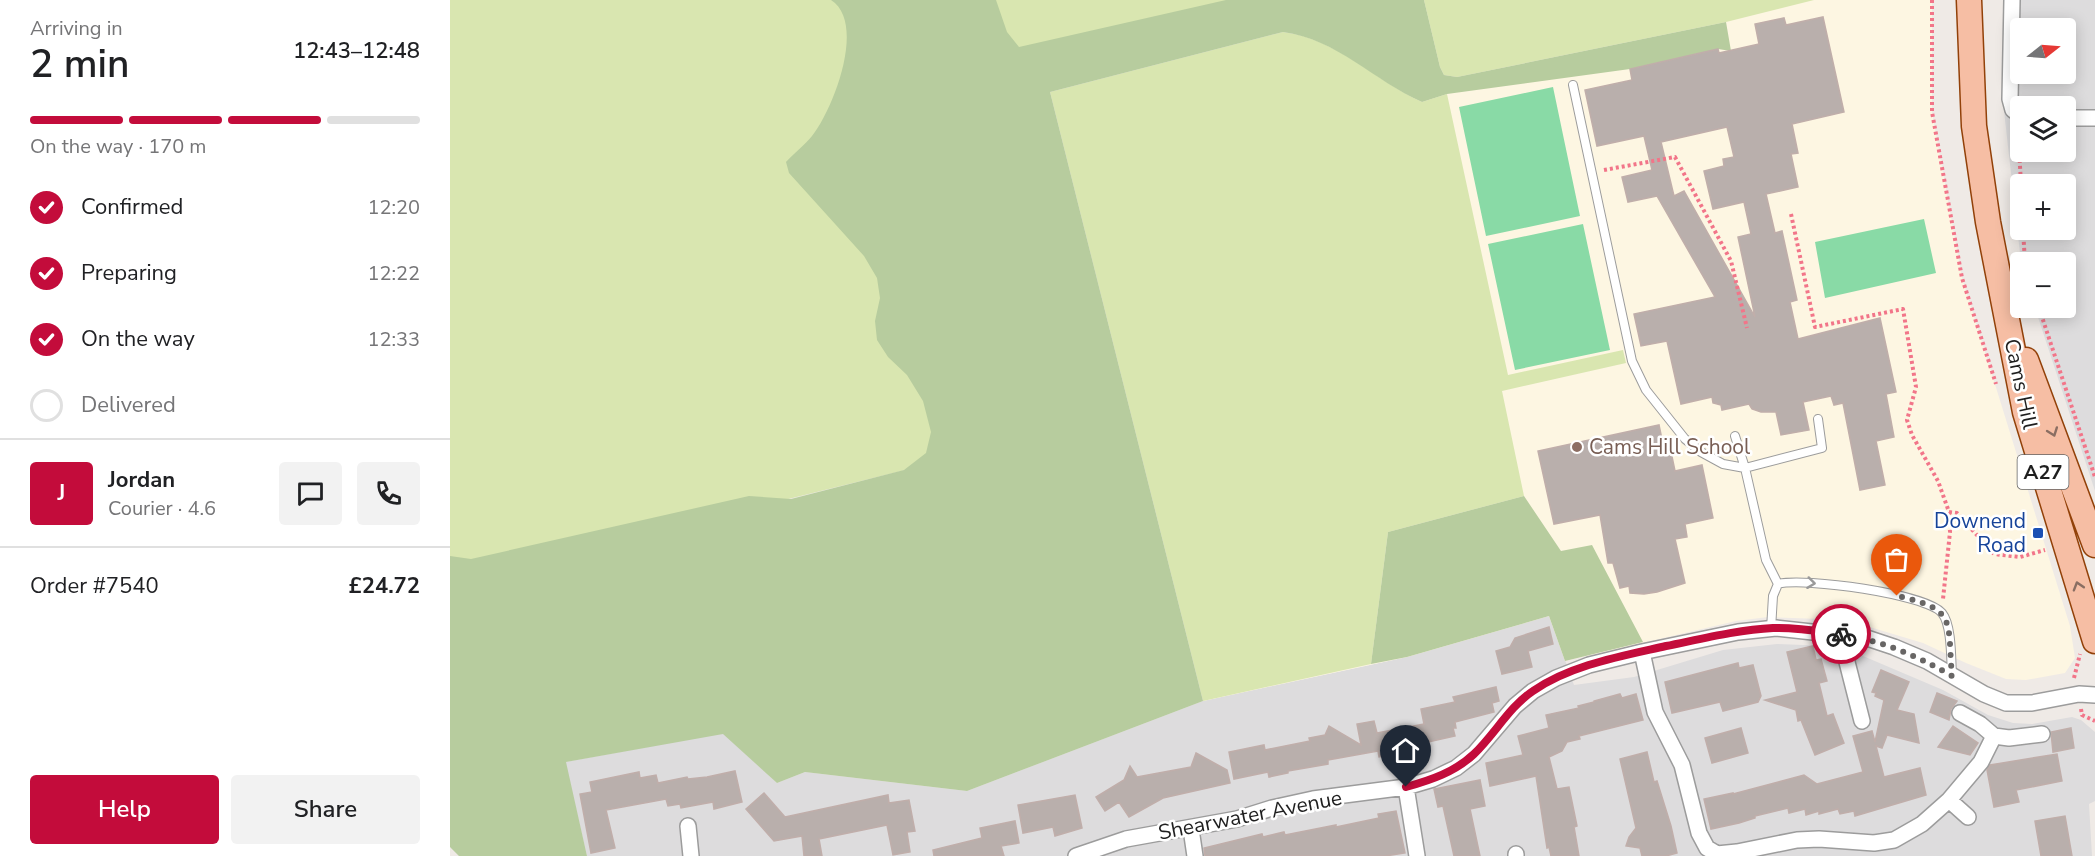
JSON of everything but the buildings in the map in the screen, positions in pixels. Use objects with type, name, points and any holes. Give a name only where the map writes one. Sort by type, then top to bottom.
[{"type":"main road","name":"Cams Hill","points":[[1969,0],[1974,126],[1988,222],[2025,412],[2095,641]]},
{"type":"main road","name":"Cams Hill","points":[[2004,298],[2095,545]]},
{"type":"street","points":[[2010,96],[2012,0]]},
{"type":"street","points":[[2076,118],[2095,118]]},
{"type":"street","name":"Shearwater Avenue","points":[[1076,856],[1126,839],[1191,829],[1313,799],[1406,787],[1433,779],[1456,768],[1474,754],[1515,706],[1533,691],[1556,678],[1589,665],[1738,632],[1771,628],[1867,638],[1927,661],[1984,694],[2006,703],[2031,703],[2079,694],[2095,695]]},
{"type":"street","points":[[1848,635],[1847,662],[1862,721]]},
{"type":"street","points":[[1642,652],[1655,712],[1682,765],[1699,833],[1707,848],[1717,854],[1797,840],[1819,839],[1874,843],[1894,840],[1922,824],[1949,800],[1981,762],[1994,736]]},
{"type":"street","points":[[1960,713],[1980,724],[1994,736],[2009,738],[2042,734]]},
{"type":"street","points":[[1406,787],[1417,856]]},
{"type":"street","points":[[1949,800],[1968,817]]},
{"type":"street","points":[[688,826],[695,855]]},
{"type":"street","points":[[1191,829],[1195,856]]},
{"type":"lane","points":[[1572,85],[1632,361],[1646,390],[1685,439],[1701,452],[1723,464],[1745,468],[1822,448],[1818,419]]},
{"type":"lane","points":[[1735,436],[1745,468],[1766,560],[1778,584],[1773,596],[1771,628]]},
{"type":"lane","points":[[1778,584],[1790,581],[1846,587],[1913,599],[1936,607],[1944,615],[1948,626],[1952,676]]},
{"type":"path","points":[[1932,0],[1932,112],[1947,195]]},
{"type":"path","points":[[1592,173],[1675,157],[1731,261],[1747,328]]},
{"type":"path","points":[[1791,214],[1815,327],[1903,309],[1916,387],[1907,420],[1912,435],[1938,481],[1949,512],[1950,532],[1943,604],[1936,607]]},
{"type":"path","points":[[2042,318],[2095,477]]},
{"type":"path","points":[[1949,512],[1957,513],[1994,554],[2020,557],[2049,549]]},
{"type":"shaded area","name":"Cams Hill School","points":[[1306,0],[1932,0],[1932,112],[1962,278],[2070,626],[2075,658],[2065,673],[2026,680],[2006,679],[1923,643],[1873,628],[1821,619],[1768,617],[1736,621],[1565,661],[1549,616],[1407,657],[1203,701]]},
{"type":"shaded area","points":[[2004,0],[2095,0],[2095,491],[2038,318],[2076,318],[2076,252],[2020,252],[2019,240],[2076,240],[2076,174],[2011,174],[2003,102]]},
{"type":"shaded area","points":[[1549,616],[1574,685],[1634,677],[1723,650],[1777,644],[1828,646],[1863,656],[1943,690],[1988,715],[2013,723],[2032,724],[2072,717],[2081,720],[2095,732],[2095,801],[2089,804],[2092,856],[587,856],[565,762],[723,733],[777,783],[805,772],[967,791],[1203,701],[1407,657]]},
{"type":"green space","points":[[450,0],[1306,0],[1045,72],[958,457],[450,583]]},
{"type":"green space","points":[[831,0],[996,0],[1007,32],[1019,47],[1226,0],[1424,0],[1440,67],[1444,75],[1457,77],[1726,22],[1731,51],[1718,49],[1630,69],[1447,94],[1422,102],[1321,43],[1283,32],[1050,92],[1203,701],[967,791],[805,772],[777,783],[723,734],[566,762],[587,856],[459,856],[450,847],[450,556],[471,559],[749,496],[791,499],[904,470],[926,453],[931,432],[923,401],[907,375],[888,357],[877,340],[875,321],[880,298],[877,278],[864,256],[789,173],[786,162],[809,139],[820,124],[837,88],[843,67],[846,27],[841,11]]},
{"type":"green space","points":[[1424,0],[1814,0],[1726,22],[1457,77],[1444,75],[1440,67]]},
{"type":"green space","points":[[1283,32],[1303,36],[1338,51],[1422,102],[1447,94],[1508,375],[1623,350],[1626,363],[1502,391],[1524,496],[1388,532],[1371,664],[1203,701],[1050,92]]},
{"type":"green space","points":[[1553,87],[1580,216],[1486,236],[1459,107]]},
{"type":"green space","points":[[1924,219],[1936,273],[1825,298],[1815,242]]},
{"type":"green space","points":[[1583,224],[1610,350],[1515,370],[1488,244]]},
{"type":"green space","points":[[1524,496],[1561,551],[1592,545],[1643,642],[1565,661],[1549,616],[1407,657],[1371,664],[1388,532]]},
{"type":"way so far","points":[[1841,634],[1867,638],[1894,647],[1927,661],[1952,676],[1948,626],[1944,615],[1936,607],[1897,596]]},
{"type":"place","name":"Cams Hill School","points":[[1577,447]]},
{"type":"place","name":"Downend Road","points":[[2038,533]]},
{"type":"route","points":[[1406,787],[1433,779],[1456,768],[1474,754],[1515,706],[1533,691],[1556,678],[1589,665],[1738,632],[1776,628],[1841,634]]}]
